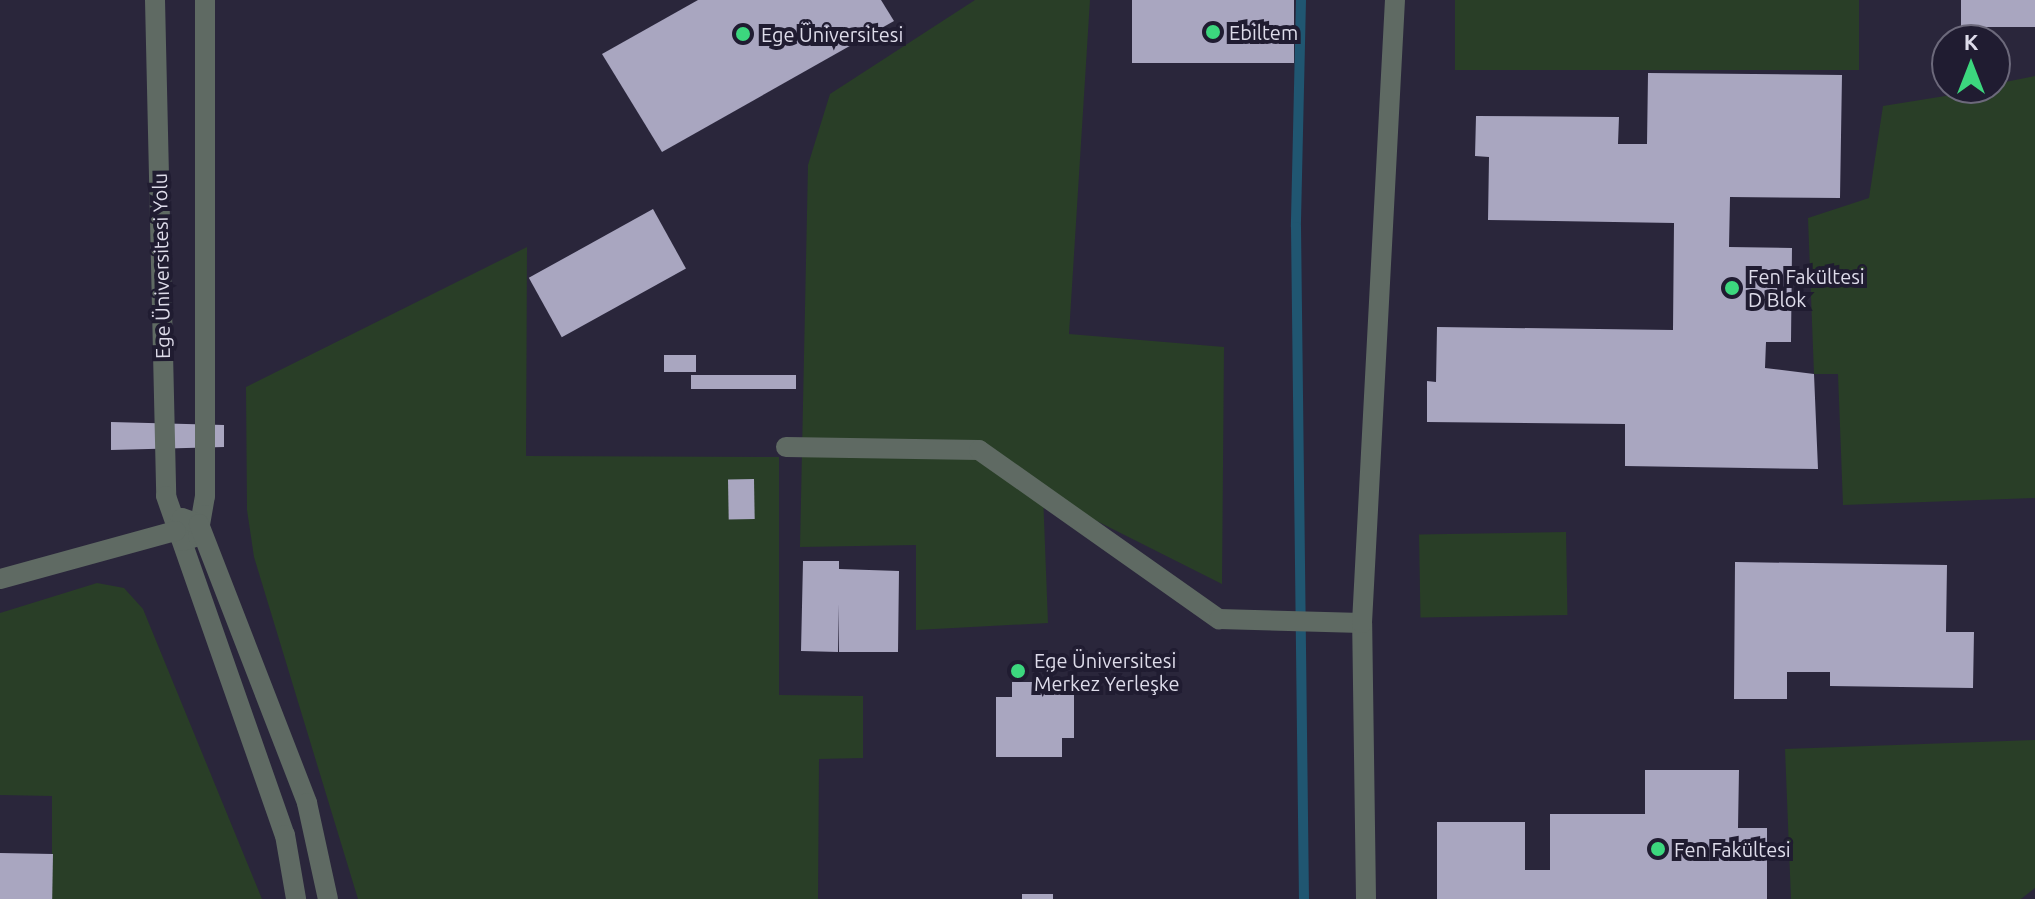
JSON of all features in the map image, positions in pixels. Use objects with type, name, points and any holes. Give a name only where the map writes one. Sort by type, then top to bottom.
[{"type":"street","name":"Ege Üniversitesi Yolu","points":[[155,0],[166,496],[285,835],[296,899]]},
{"type":"street","name":"Ege Üniversitesi Yolu","points":[[200,528],[205,496],[205,0]]},
{"type":"street","points":[[1366,899],[1362,623],[1395,0]]},
{"type":"street","points":[[786,447],[979,450],[1219,619],[1362,623]]},
{"type":"street","points":[[0,579],[176,531],[186,516],[200,528],[307,803],[328,899]]},
{"type":"green space","points":[[975,0],[1090,0],[1069,334],[1224,347],[1222,584],[1043,494],[1048,623],[916,630],[916,545],[800,547],[808,165],[830,94]]},
{"type":"green space","points":[[1455,0],[1859,0],[1859,70],[1455,70]]},
{"type":"green space","points":[[2035,76],[2035,498],[1843,505],[1838,374],[1814,374],[1808,218],[1869,198],[1883,106],[1931,98],[1931,104],[2011,104],[2011,81]]},
{"type":"green space","points":[[527,247],[526,456],[779,457],[779,695],[863,696],[863,758],[819,759],[818,899],[358,899],[254,557],[247,510],[246,387]]},
{"type":"green space","points":[[1566,532],[1567,615],[1420,618],[1419,535]]},
{"type":"green space","points":[[97,583],[124,588],[143,609],[262,899],[52,899],[52,796],[0,795],[0,613]]},
{"type":"green space","points":[[2035,740],[2035,888],[2021,899],[1791,899],[1785,749]]},
{"type":"building","points":[[698,0],[881,0],[894,21],[662,152],[602,54]]},
{"type":"building","name":"Ebiltem","points":[[1132,0],[1294,0],[1294,63],[1132,63]]},
{"type":"building","points":[[1961,0],[2035,0],[2035,27],[1961,24]]},
{"type":"building","name":"Fen Fakültesi D Blok","points":[[1648,73],[1842,75],[1840,198],[1730,197],[1729,247],[1792,248],[1791,342],[1766,342],[1765,368],[1814,374],[1818,469],[1625,466],[1625,424],[1427,422],[1427,381],[1436,382],[1437,327],[1673,330],[1674,223],[1488,220],[1489,157],[1475,156],[1476,116],[1619,117],[1618,144],[1647,144]]},
{"type":"building","points":[[653,209],[686,268],[562,337],[529,278]]},
{"type":"building","points":[[664,355],[696,355],[696,372],[664,372]]},
{"type":"building","points":[[691,375],[796,375],[796,389],[691,389]]},
{"type":"building","points":[[111,422],[224,425],[224,447],[111,450]]},
{"type":"building","points":[[728,479],[754,479],[755,519],[729,519]]},
{"type":"building","points":[[803,561],[839,561],[839,569],[899,571],[898,652],[839,652],[839,604],[838,652],[801,651]]},
{"type":"building","points":[[1735,562],[1947,565],[1946,632],[1974,632],[1973,688],[1830,686],[1830,672],[1787,672],[1787,699],[1734,699]]},
{"type":"building","points":[[1012,682],[1074,682],[1074,738],[1062,738],[1062,757],[996,757],[996,697],[1012,697]]},
{"type":"building","name":"Fen Fakültesi","points":[[1645,770],[1739,770],[1738,828],[1767,828],[1767,899],[1437,899],[1437,822],[1525,822],[1525,870],[1550,870],[1550,814],[1645,814]]},
{"type":"building","points":[[0,853],[53,854],[52,899],[0,899]]},
{"type":"building","points":[[1022,894],[1053,894],[1053,899],[1022,899]]},
{"type":"waterway","points":[[1301,0],[1296,227],[1304,899]]},
{"type":"place","name":"Ebiltem","points":[[1213,32]]},
{"type":"place","name":"Ege Üniversitesi","points":[[743,34]]},
{"type":"place","name":"Fen Fakültesi D Blok","points":[[1732,288]]},
{"type":"place","name":"Ege Üniversitesi Merkez Yerleşke","points":[[1018,671]]},
{"type":"place","name":"Fen Fakültesi","points":[[1658,849]]}]
